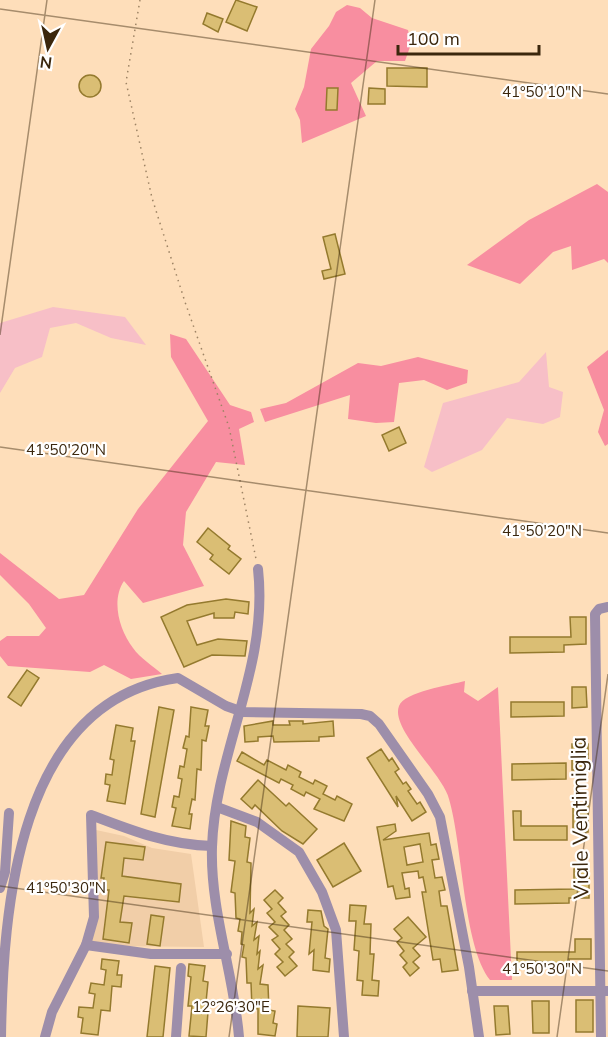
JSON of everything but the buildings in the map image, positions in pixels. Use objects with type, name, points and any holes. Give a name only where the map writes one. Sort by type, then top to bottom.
[{"type":"street","points":[[239,1037],[236,1004],[216,899],[212,846],[217,807],[252,671],[261,610],[258,572]]},
{"type":"street","name":"Viale Ventimiglia","points":[[601,1037],[604,991],[604,853],[595,614],[599,609],[608,607]]},
{"type":"street","points":[[1,1037],[4,944],[22,848],[43,782],[68,742],[97,715],[125,695],[176,678],[188,681],[240,711],[265,714],[361,714],[369,716],[379,724],[428,794],[440,817],[479,1037]]},
{"type":"street","points":[[217,807],[256,822],[299,852],[322,891],[336,930],[344,1037]]},
{"type":"street","points":[[0,888],[5,872],[9,813]]},
{"type":"street","points":[[45,1037],[52,1012],[86,945],[94,917],[91,815],[134,833],[191,846],[212,846]]},
{"type":"street","points":[[86,945],[151,954],[227,954]]},
{"type":"street","points":[[176,1037],[181,968]]},
{"type":"street","points":[[472,991],[604,991]]},
{"type":"path","points":[[140,0],[126,82],[152,198],[185,302],[230,427],[258,572]]},
{"type":"shaded area","points":[[347,5],[360,8],[372,18],[408,30],[411,44],[405,61],[377,61],[351,83],[366,116],[302,143],[300,120],[295,109],[304,87],[311,49],[329,26],[336,12]]},
{"type":"shaded area","points":[[597,184],[608,192],[608,263],[604,259],[572,270],[571,246],[553,252],[520,284],[467,265],[529,220]]},
{"type":"shaded area","points":[[53,307],[125,317],[146,345],[111,338],[76,323],[50,328],[42,357],[15,368],[0,393],[0,323]]},
{"type":"shaded area","points":[[170,334],[186,339],[230,405],[251,412],[254,422],[239,429],[245,465],[216,462],[186,512],[183,545],[204,586],[143,603],[124,581],[120,589],[117,606],[124,633],[136,652],[162,674],[131,679],[104,665],[90,672],[8,666],[0,656],[0,641],[7,636],[39,636],[46,628],[29,604],[0,575],[0,553],[59,599],[84,595],[138,509],[208,421],[171,357]]},
{"type":"shaded area","points":[[608,350],[608,444],[605,446],[598,432],[604,410],[587,367]]},
{"type":"shaded area","points":[[546,352],[549,387],[563,392],[560,417],[543,424],[507,418],[482,450],[432,472],[424,467],[443,403],[519,382]]},
{"type":"shaded area","points":[[418,357],[468,370],[467,383],[447,390],[424,380],[399,383],[394,422],[376,423],[348,419],[350,395],[265,422],[260,409],[286,403],[358,363],[381,366]]},
{"type":"shaded area","points":[[465,681],[464,692],[478,701],[498,687],[512,980],[490,980],[481,964],[469,920],[449,799],[437,777],[409,739],[398,716],[399,706],[409,697]]},
{"type":"shaded area","points":[[96,830],[124,836],[152,848],[191,854],[204,947],[115,946],[92,941]]}]
